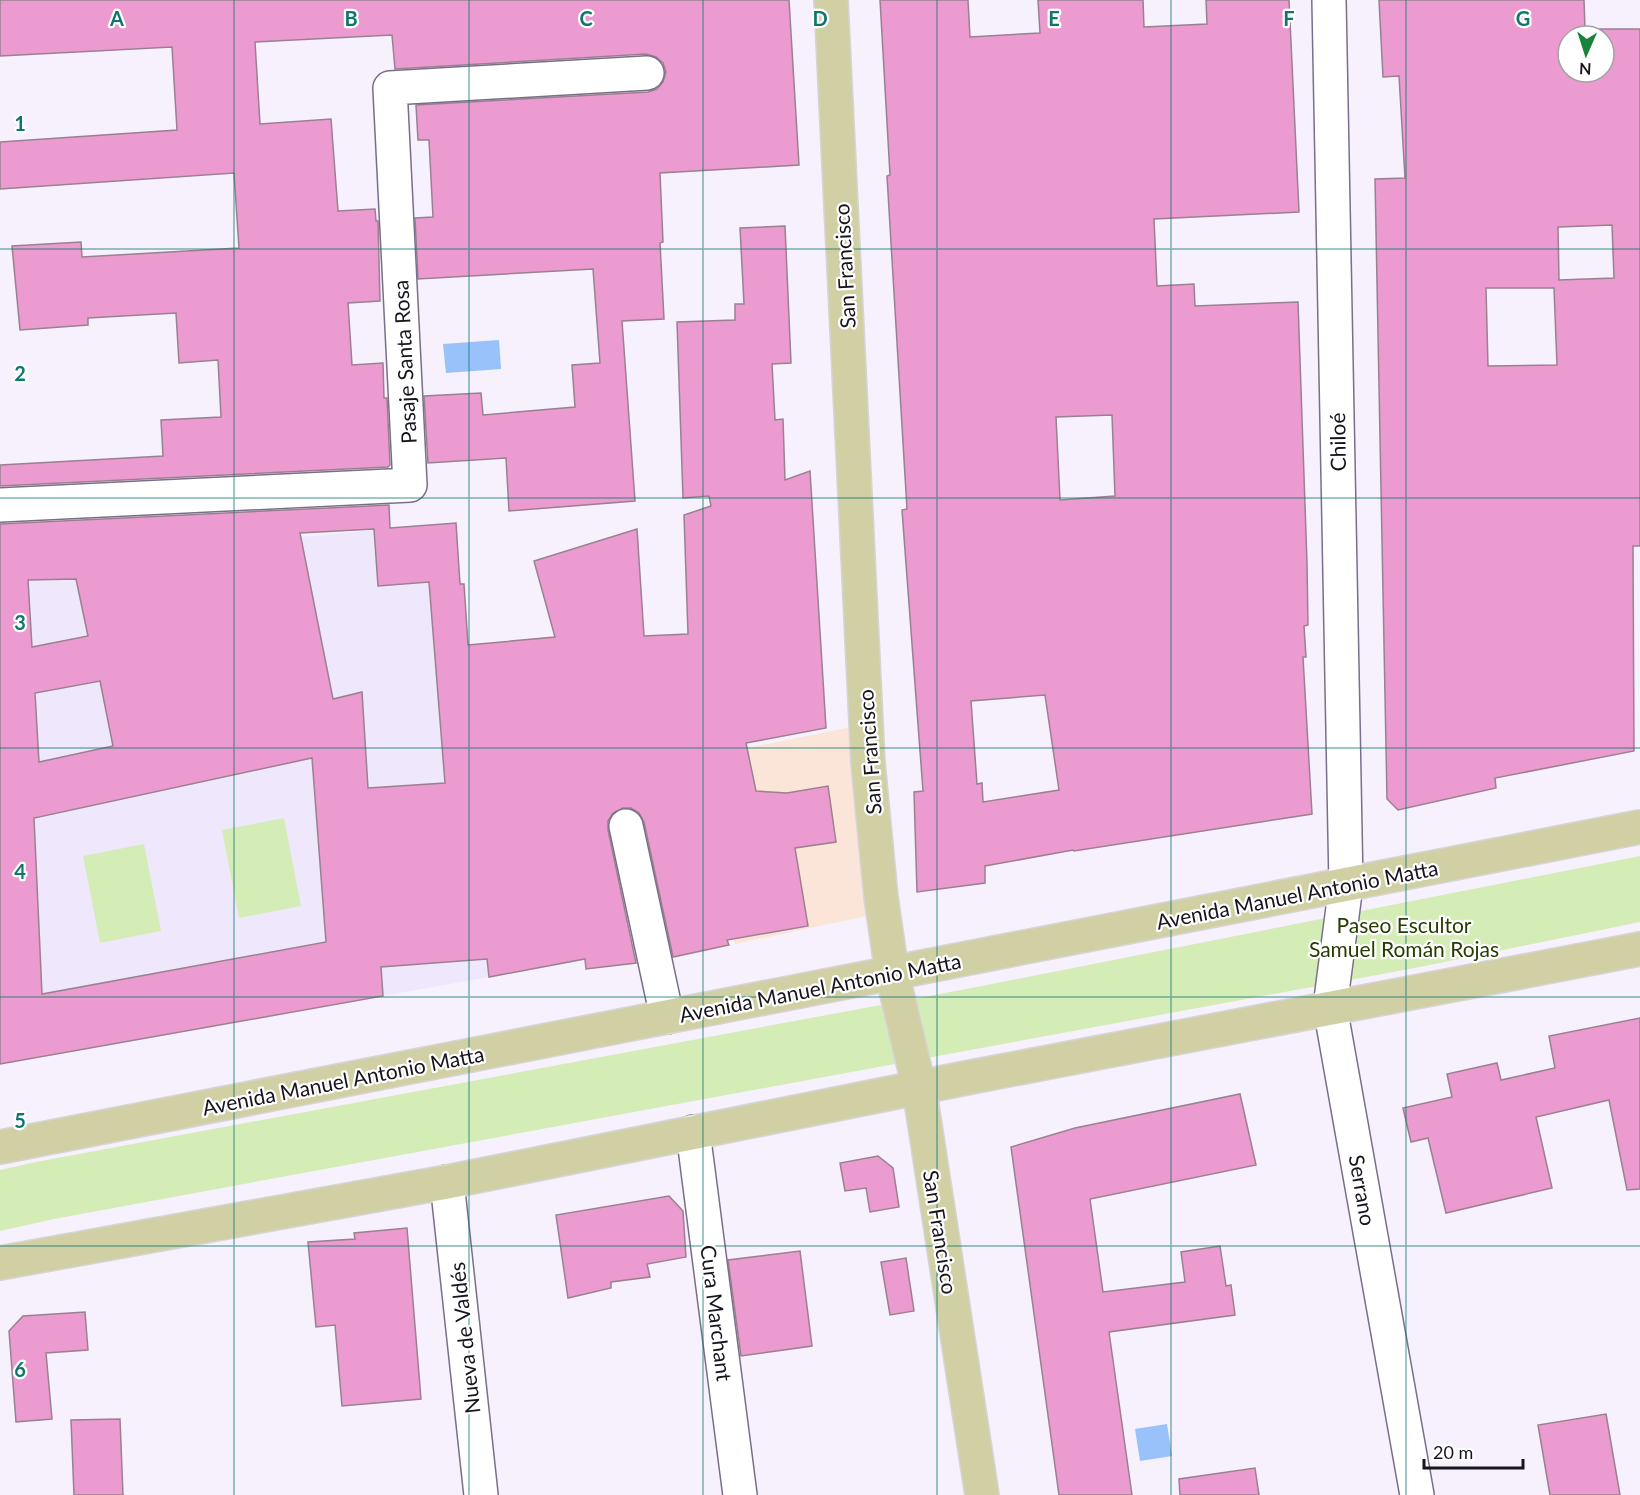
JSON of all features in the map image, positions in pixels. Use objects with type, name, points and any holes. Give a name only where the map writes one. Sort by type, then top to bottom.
[{"type":"main road","name":"San Francisco","points":[[831,0],[868,763],[881,897],[892,973],[919,1087],[982,1495]]},
{"type":"main road","name":"Avenida Manuel Antonio Matta","points":[[0,1147],[1640,827]]},
{"type":"main road","points":[[0,1263],[447,1182],[919,1087],[1640,949]]},
{"type":"street","name":"Chiloé","points":[[1329,0],[1346,885]]},
{"type":"street","name":"Pasaje Santa Rosa","points":[[0,505],[410,484],[390,88],[647,73]]},
{"type":"street","points":[[626,826],[667,1017]]},
{"type":"street","name":"Serrano","points":[[1346,885],[1330,1007],[1417,1495]]},
{"type":"street","name":"Cura Marchant","points":[[693,1132],[740,1495]]},
{"type":"street","name":"Nueva de Valdés","points":[[447,1182],[481,1495]]},
{"type":"shaded area","points":[[456,523],[460,580],[464,584],[481,805],[475,806],[489,977],[0,1064],[0,550],[170,549]]},
{"type":"shaded area","points":[[852,727],[867,916],[735,944],[696,758]]},
{"type":"green space","points":[[284,818],[301,906],[239,918],[222,830]]},
{"type":"green space","points":[[144,844],[161,931],[100,943],[83,856]]},
{"type":"green space","name":"Paseo Escultor Samuel Román Rojas","points":[[1640,856],[1640,922],[1420,967],[54,1219],[0,1231],[0,1170],[956,991]]},
{"type":"water","points":[[499,340],[501,369],[446,373],[443,344]]},
{"type":"water","points":[[1167,1424],[1172,1456],[1140,1461],[1135,1429]]},
{"type":"building","points":[[0,0],[789,0],[799,165],[660,173],[663,242],[660,243],[664,319],[622,321],[635,501],[509,511],[506,458],[428,463],[424,396],[481,393],[483,415],[575,407],[572,365],[600,363],[593,269],[418,279],[415,218],[433,217],[429,140],[418,140],[416,105],[648,92],[657,89],[663,82],[666,72],[663,63],[656,57],[646,54],[395,69],[392,35],[255,42],[260,124],[331,119],[338,211],[375,209],[376,221],[378,221],[380,301],[348,303],[352,365],[383,363],[390,465],[388,467],[0,486],[0,465],[163,456],[161,420],[221,417],[218,360],[179,363],[176,313],[88,318],[88,325],[20,330],[12,246],[81,242],[82,257],[239,248],[234,173],[0,189],[0,142],[177,130],[172,47],[0,56]]},
{"type":"building","points":[[880,0],[968,0],[970,37],[1040,33],[1038,0],[1143,0],[1144,27],[1207,24],[1206,0],[1289,0],[1299,212],[1154,219],[1157,286],[1194,284],[1195,306],[1298,302],[1308,625],[1304,626],[1306,657],[1303,657],[1312,814],[1073,850],[985,866],[985,883],[917,892],[914,792],[923,791],[902,510],[907,509],[887,176],[890,175]],"holes":[[[1112,415],[1115,496],[1060,500],[1056,417]],[[1045,695],[1059,790],[983,802],[982,783],[977,784],[971,701]]]},
{"type":"building","points":[[1379,0],[1584,0],[1585,24],[1556,24],[1556,84],[1616,84],[1616,29],[1640,29],[1640,546],[1633,546],[1634,751],[1495,778],[1496,788],[1398,810],[1387,799],[1375,179],[1405,178],[1399,76],[1383,77]],"holes":[[[1612,225],[1614,278],[1559,280],[1558,227]],[[1486,288],[1554,288],[1557,365],[1488,366]]]},
{"type":"building","points":[[785,226],[791,363],[772,364],[775,420],[783,419],[785,480],[810,471],[826,728],[746,743],[756,791],[787,793],[828,786],[836,842],[795,848],[808,926],[727,940],[729,945],[673,957],[644,822],[639,813],[631,808],[623,808],[613,813],[608,821],[608,830],[636,963],[586,969],[585,959],[489,977],[487,959],[381,967],[383,996],[0,1064],[0,524],[389,505],[390,528],[456,523],[460,584],[464,584],[468,645],[555,637],[534,561],[637,529],[644,636],[688,634],[684,515],[711,506],[709,496],[683,498],[677,322],[735,320],[735,304],[744,304],[740,228]],"holes":[[[374,529],[378,586],[429,582],[445,783],[368,788],[362,692],[333,699],[300,533]],[[76,579],[88,636],[32,647],[28,580]],[[100,681],[113,746],[39,762],[35,693]],[[312,758],[326,942],[42,994],[34,818]]]},
{"type":"building","points":[[1640,1018],[1640,1189],[1627,1190],[1609,1100],[1536,1117],[1552,1188],[1446,1213],[1428,1138],[1411,1142],[1403,1108],[1452,1097],[1447,1074],[1497,1063],[1501,1080],[1555,1068],[1549,1036]]},
{"type":"building","points":[[1240,1094],[1256,1165],[1090,1199],[1103,1292],[1185,1282],[1181,1252],[1220,1246],[1226,1286],[1231,1285],[1235,1315],[1109,1332],[1132,1495],[1059,1495],[1011,1147],[1075,1128]]},
{"type":"building","points":[[878,1156],[893,1168],[899,1207],[870,1212],[866,1188],[845,1191],[840,1163]]},
{"type":"building","points":[[669,1196],[683,1211],[686,1257],[647,1264],[650,1277],[611,1282],[611,1288],[568,1298],[556,1215]]},
{"type":"building","points":[[407,1228],[421,1399],[342,1406],[335,1325],[316,1327],[308,1242],[355,1239],[354,1233]]},
{"type":"building","points":[[800,1251],[812,1346],[741,1356],[728,1260]]},
{"type":"building","points":[[906,1258],[914,1311],[890,1315],[881,1262]]},
{"type":"building","points":[[85,1312],[88,1350],[46,1353],[52,1419],[16,1422],[9,1331],[23,1316]]},
{"type":"building","points":[[1606,1414],[1620,1495],[1550,1495],[1538,1425]]},
{"type":"building","points":[[120,1419],[123,1495],[74,1495],[71,1420]]},
{"type":"building","points":[[1255,1468],[1259,1495],[1180,1495],[1179,1479]]}]
